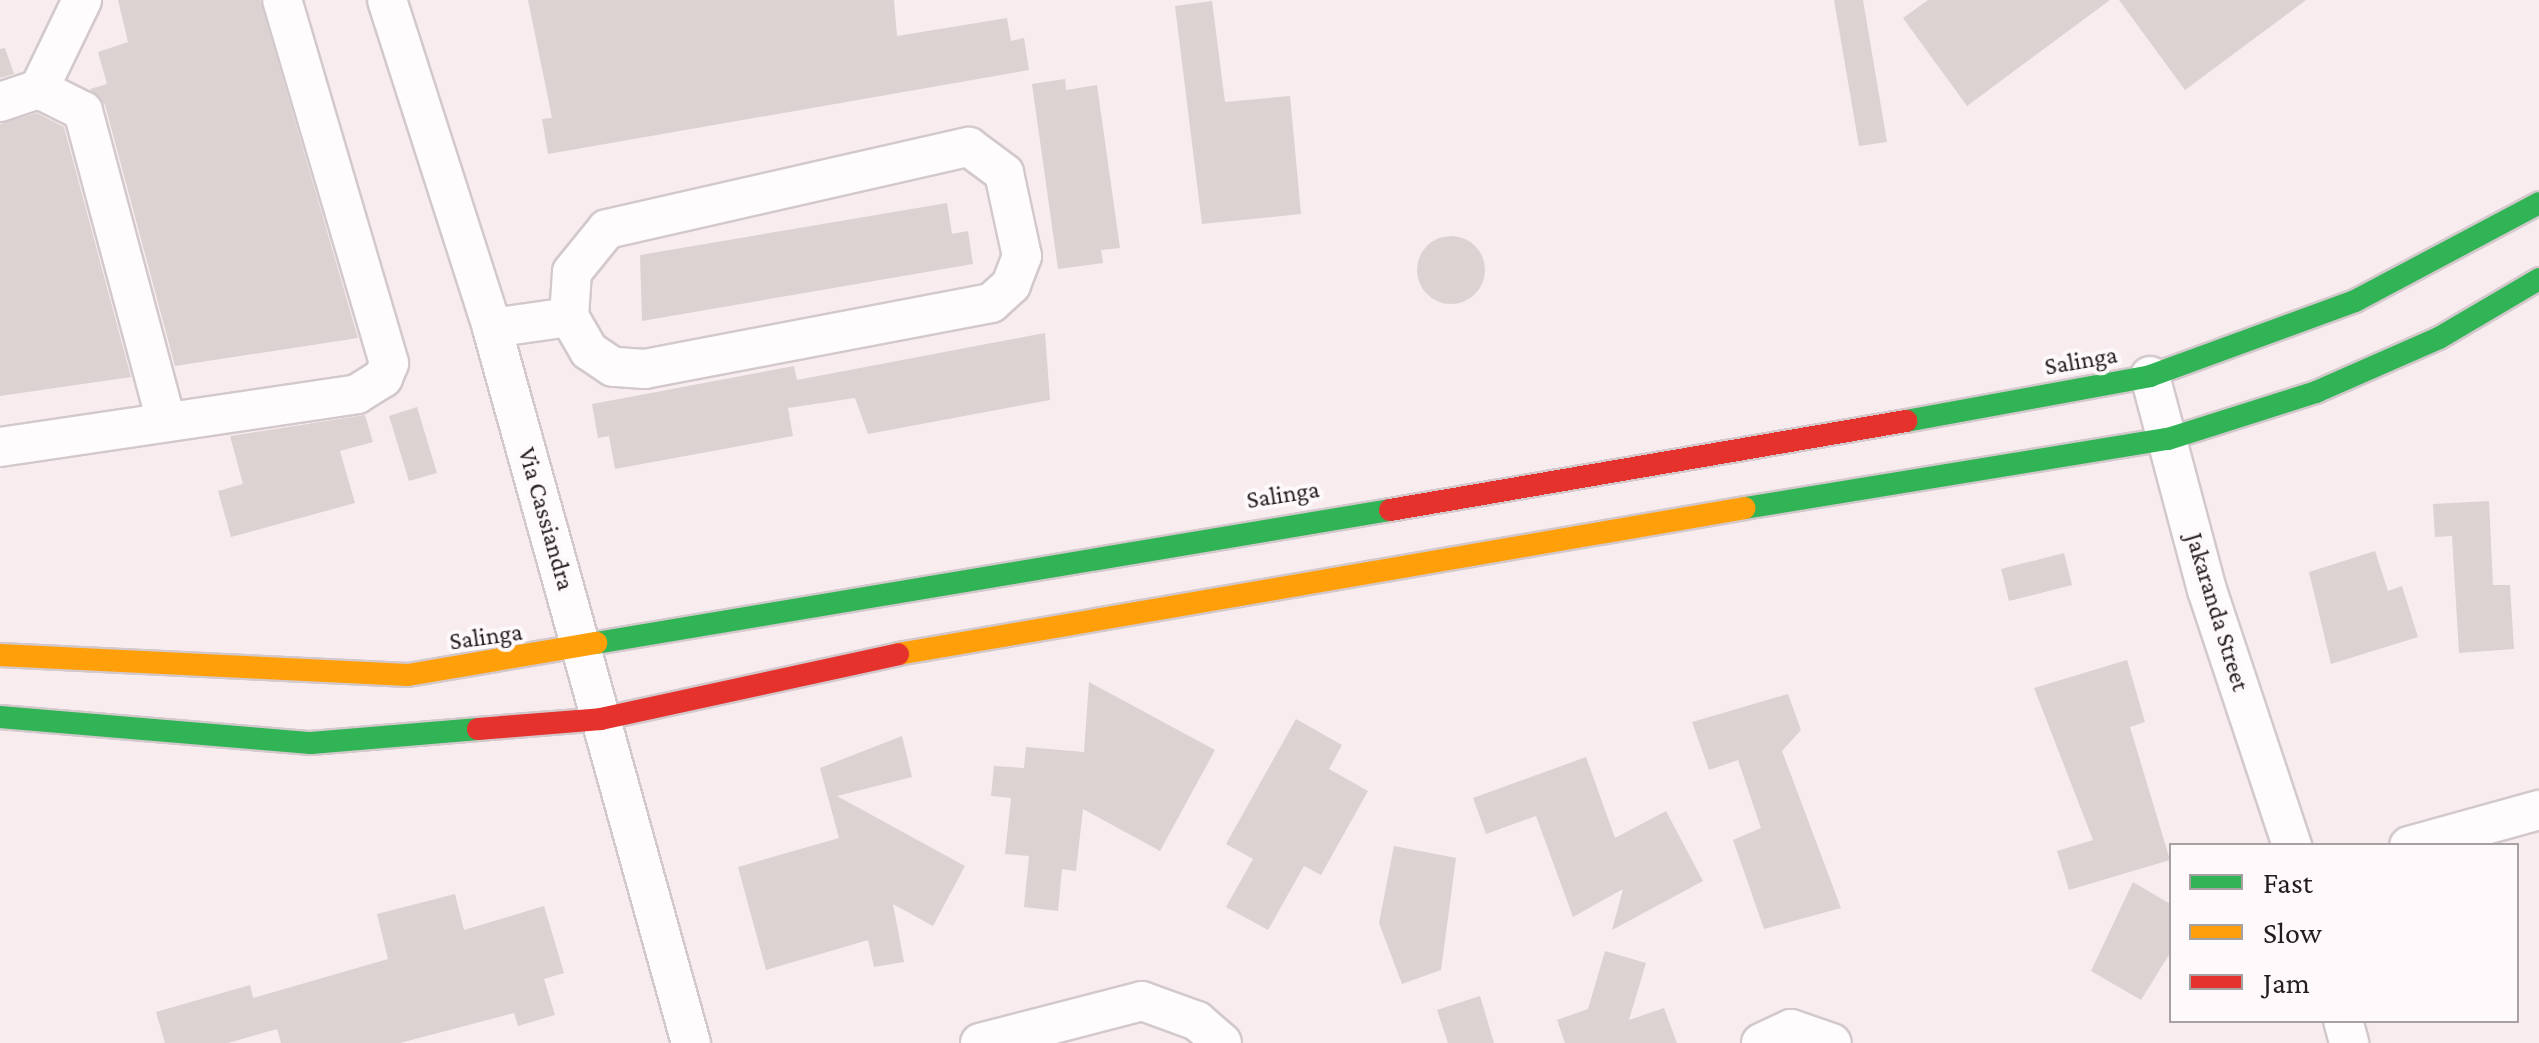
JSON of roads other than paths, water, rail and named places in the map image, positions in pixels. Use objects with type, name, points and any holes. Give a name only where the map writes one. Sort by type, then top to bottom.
[{"type":"street","points":[[39,89],[82,0]]},
{"type":"street","points":[[0,448],[356,394],[390,363],[282,0]]},
{"type":"street","name":"Via Cassiandra","points":[[386,0],[492,328],[691,1043]]},
{"type":"street","points":[[0,102],[39,89],[82,111],[166,422]]},
{"type":"street","points":[[969,147],[1004,174],[1022,256],[1012,286],[991,303],[644,369],[613,367],[589,351],[568,317],[572,272],[607,228],[969,147]]},
{"type":"street","name":"Salinga","points":[[0,655],[408,675],[584,650],[1147,544],[2150,376],[2356,301],[2539,204]]},
{"type":"street","points":[[0,717],[312,744],[601,719],[1067,618],[2168,439],[2316,392],[2438,338],[2539,280]]},
{"type":"street","points":[[492,328],[568,317]]},
{"type":"street","name":"Jakaranda Street","points":[[2150,376],[2207,590],[2291,843]]},
{"type":"street","points":[[2419,843],[2539,810]]},
{"type":"street","points":[[980,1043],[1142,1001],[1197,1021],[1222,1043]]},
{"type":"street","points":[[1761,1043],[1790,1030],[1832,1043]]}]
